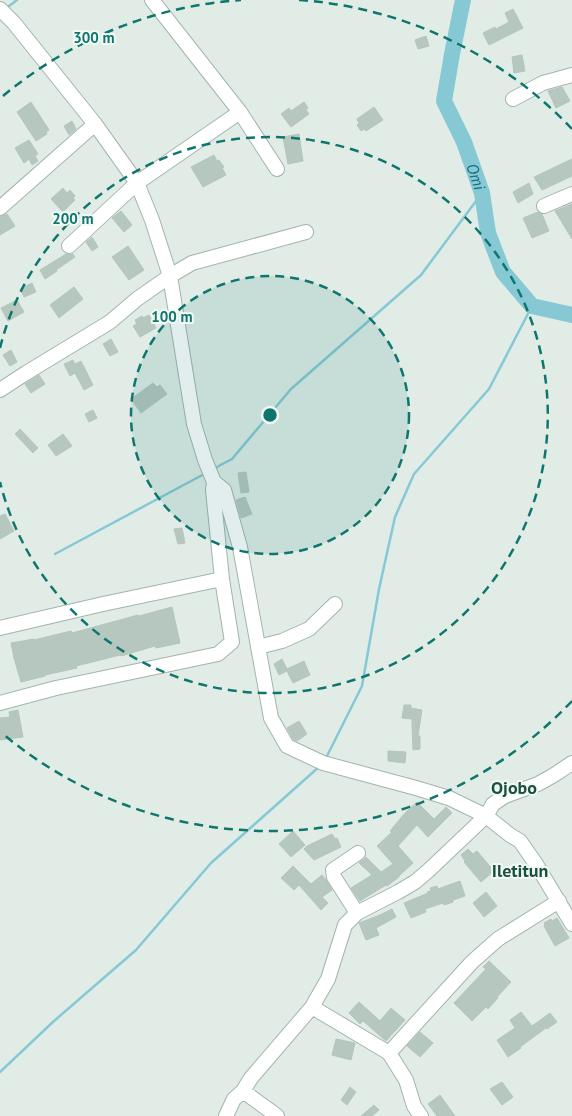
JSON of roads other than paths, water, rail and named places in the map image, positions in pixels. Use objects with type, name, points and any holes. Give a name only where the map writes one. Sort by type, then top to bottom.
[{"type":"street","points":[[152,0],[240,112],[277,169]]},
{"type":"street","points":[[0,9],[14,23],[95,124],[137,183],[152,220],[170,276],[194,424],[204,460],[212,478],[222,579],[232,642],[218,654],[56,688],[0,703]]},
{"type":"street","points":[[513,100],[543,83],[572,75]]},
{"type":"street","points":[[69,246],[137,183],[240,112]]},
{"type":"street","points":[[0,208],[95,124]]},
{"type":"street","points":[[544,206],[572,194]]},
{"type":"street","points":[[0,390],[26,372],[110,322],[170,276],[192,263],[306,232]]},
{"type":"street","points":[[212,478],[224,490],[227,499],[240,547],[271,718],[287,746],[323,763],[449,798],[486,816],[520,841],[572,924]]},
{"type":"street","points":[[0,628],[222,579]]},
{"type":"street","points":[[258,647],[282,641],[309,629],[335,604]]},
{"type":"street","points":[[226,1116],[234,1099],[243,1091],[251,1078],[312,1007],[328,979],[345,925],[356,913],[415,882],[486,816],[493,804],[506,796],[538,784],[572,763]]},
{"type":"street","points":[[356,913],[334,877],[333,870],[358,853]]},
{"type":"street","points":[[389,1052],[472,962],[504,936],[559,901]]},
{"type":"street","points":[[312,1007],[389,1052],[406,1080],[414,1106],[421,1116]]},
{"type":"street","points":[[243,1091],[277,1116]]},
{"type":"waterway","points":[[5,9],[17,0]]},
{"type":"waterway","name":"Omi","points":[[463,0],[444,101],[464,142],[482,193],[488,233],[503,272],[532,306],[572,315]]},
{"type":"waterway","points":[[213,469],[232,459],[291,389],[421,275],[482,193]]},
{"type":"waterway","points":[[326,758],[362,686],[379,589],[395,517],[414,474],[489,389],[532,306]]},
{"type":"waterway","points":[[55,554],[206,473]]},
{"type":"waterway","points":[[0,1072],[54,1021],[136,950],[211,863],[320,766]]},
{"type":"district","name":"Ojobo","points":[[514,787]]},
{"type":"district","name":"Iletitun","points":[[520,870]]}]
